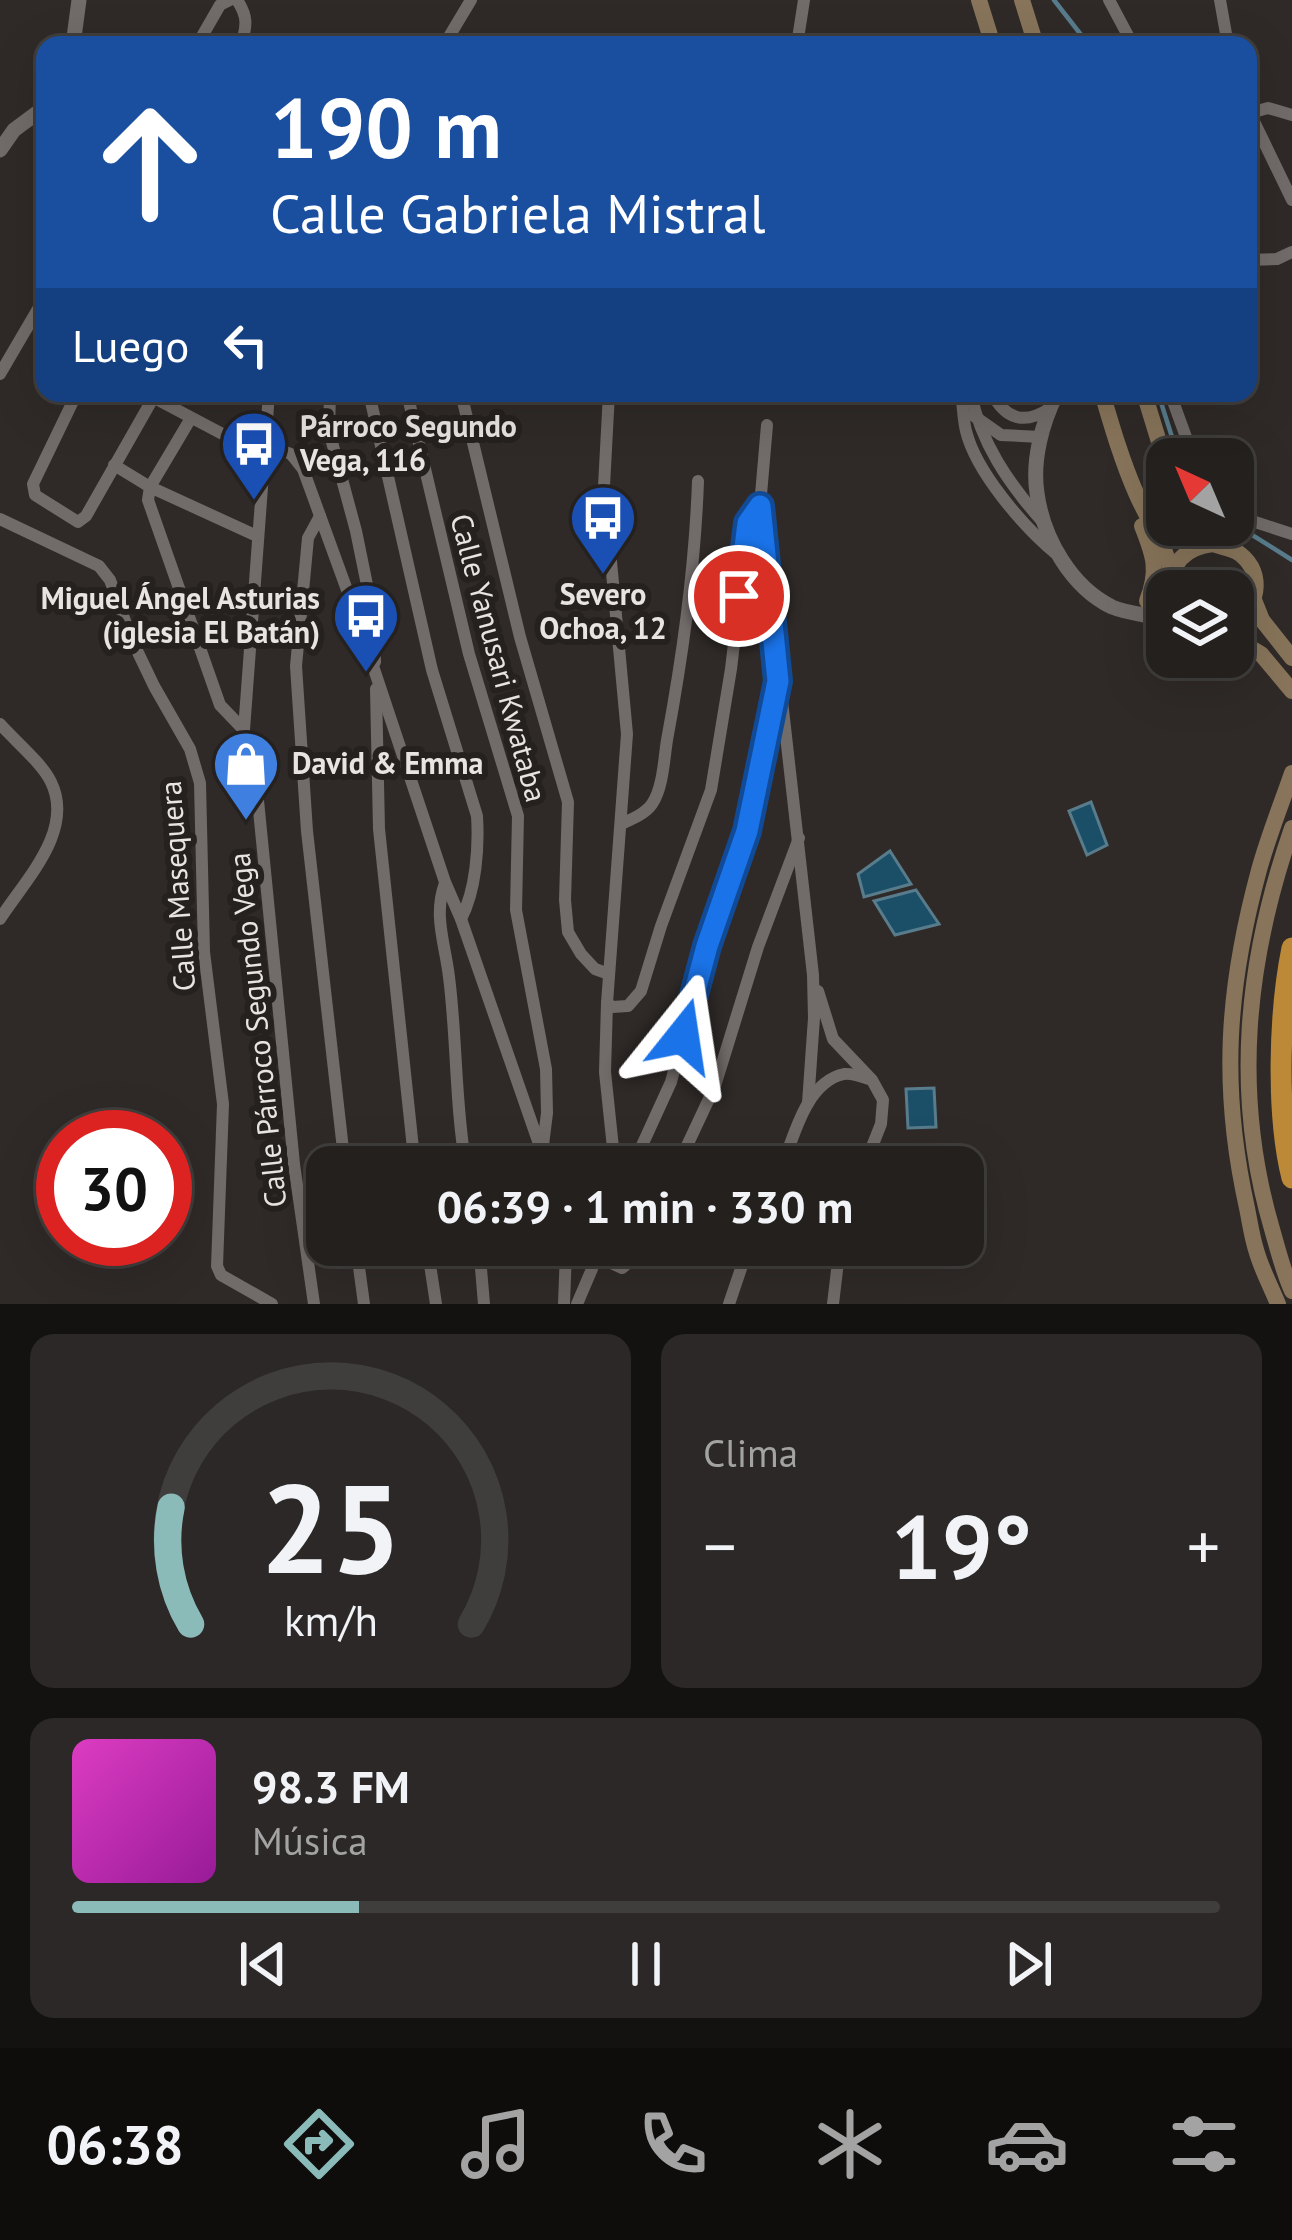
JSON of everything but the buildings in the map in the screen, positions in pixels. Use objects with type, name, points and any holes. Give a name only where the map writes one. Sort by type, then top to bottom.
[{"type":"highway","points":[[1292,948],[1282,1097],[1292,1178]]},
{"type":"main road","points":[[979,0],[990,36]]},
{"type":"main road","points":[[1022,0],[1033,36]]},
{"type":"main road","points":[[1105,402],[1137,496],[1166,549],[1168,570]]},
{"type":"main road","points":[[1147,402],[1158,438]]},
{"type":"main road","points":[[1137,496],[1138,515],[1156,570]]},
{"type":"main road","points":[[1176,570],[1187,551],[1206,546]]},
{"type":"main road","points":[[1219,546],[1238,552],[1247,562],[1254,573],[1262,620],[1292,658]]},
{"type":"main road","points":[[1254,649],[1292,691]]},
{"type":"main road","points":[[1279,1304],[1257,1253],[1241,1183],[1231,1131],[1229,1065],[1242,939],[1260,865],[1292,773]]},
{"type":"main road","points":[[1292,828],[1266,912],[1249,1016],[1248,1107],[1257,1180],[1292,1291]]},
{"type":"street","points":[[74,36],[79,0]]},
{"type":"street","points":[[201,36],[220,5],[233,0],[245,12],[244,36]]},
{"type":"street","points":[[449,36],[471,0]]},
{"type":"street","points":[[798,36],[804,0]]},
{"type":"street","points":[[1108,0],[1128,36]]},
{"type":"street","points":[[1220,0],[1226,36]]},
{"type":"street","points":[[1257,110],[1292,115]]},
{"type":"street","points":[[0,150],[14,130],[36,114]]},
{"type":"street","points":[[1257,128],[1292,200]]},
{"type":"street","points":[[1257,260],[1277,259],[1292,251]]},
{"type":"street","points":[[0,374],[36,312]]},
{"type":"street","points":[[73,402],[33,484],[35,495],[78,522],[86,516],[147,402]]},
{"type":"street","points":[[164,402],[249,448],[291,454],[304,469],[540,1146]]},
{"type":"street","name":"Calle Párroco Segundo Vega","points":[[269,402],[244,730],[254,760],[294,1164],[314,1304]]},
{"type":"street","points":[[330,402],[329,431],[374,619],[379,829],[413,1146]]},
{"type":"street","points":[[371,402],[432,670],[477,816],[469,903],[461,919]]},
{"type":"street","name":"Calle Yanusari Kwataba","points":[[409,402],[469,654],[518,816],[516,910],[546,1069],[543,1146]]},
{"type":"street","points":[[463,402],[520,638],[568,802],[568,932],[595,969],[609,974]]},
{"type":"street","points":[[609,402],[604,486],[627,734],[604,1072],[616,1146]]},
{"type":"street","points":[[962,402],[967,435],[990,480],[1039,540],[1095,596],[1116,610],[1146,615]]},
{"type":"street","points":[[966,402],[983,439],[1047,526]]},
{"type":"street","points":[[972,402],[975,418],[1001,435],[1041,437]]},
{"type":"street","points":[[996,402],[1012,417],[1039,415],[1052,402]]},
{"type":"street","points":[[1053,402],[1041,437],[1037,494],[1060,558]]},
{"type":"street","points":[[1172,402],[1186,438]]},
{"type":"street","points":[[190,418],[150,487],[148,500],[220,705],[244,730]]},
{"type":"street","points":[[767,425],[760,506],[813,975],[808,1103]]},
{"type":"street","points":[[114,465],[150,487],[257,536]]},
{"type":"street","points":[[621,824],[653,802],[660,781],[681,670],[698,481]]},
{"type":"street","points":[[607,1003],[628,1006],[641,992],[711,790],[748,523],[760,506]]},
{"type":"street","points":[[320,516],[308,538],[296,666],[307,831],[343,1146]]},
{"type":"street","name":"Calle Masequera","points":[[0,520],[99,566],[110,580],[132,640],[190,749],[200,783],[204,952],[223,1104],[217,1266],[221,1275],[272,1304]]},
{"type":"street","points":[[1254,520],[1292,534]]},
{"type":"street","points":[[1116,610],[1146,602]]},
{"type":"street","points":[[132,640],[189,621]]},
{"type":"street","points":[[642,1146],[671,1082],[707,946],[747,831],[778,681]]},
{"type":"street","points":[[0,724],[50,780],[58,811],[52,840],[0,919]]},
{"type":"street","points":[[687,1146],[715,1086],[758,947],[799,837]]},
{"type":"street","points":[[445,882],[438,901],[462,1146]]},
{"type":"street","points":[[813,975],[833,1039],[872,1080],[883,1100],[872,1146]]},
{"type":"street","points":[[791,1146],[808,1103],[823,1083],[847,1073],[872,1080]]},
{"type":"street","points":[[359,1266],[364,1304]]},
{"type":"street","points":[[430,1266],[436,1304]]},
{"type":"street","points":[[480,1266],[484,1304]]},
{"type":"street","points":[[564,1266],[564,1304]]},
{"type":"street","points":[[577,1304],[593,1266]]},
{"type":"street","points":[[729,1304],[742,1266]]},
{"type":"street","points":[[833,1304],[838,1266]]},
{"type":"water","points":[[1091,802],[1107,845],[1087,855],[1069,811]]},
{"type":"water","points":[[890,851],[911,884],[864,897],[858,874]]},
{"type":"water","points":[[916,890],[939,924],[895,935],[874,901]]},
{"type":"water","points":[[934,1088],[936,1127],[908,1128],[906,1089]]},
{"type":"waterway","points":[[1054,0],[1082,36]]},
{"type":"waterway","points":[[1161,402],[1172,438]]},
{"type":"waterway","points":[[1254,536],[1292,560]]},
{"type":"place","name":"Párroco Segundo Vega, 116","points":[[254,503]]},
{"type":"place","name":"Severo Ochoa, 12","points":[[603,577]]},
{"type":"place","name":"Miguel Ángel Asturias (iglesia El Batán)","points":[[366,675]]},
{"type":"place","name":"David & Emma","points":[[246,823]]},
{"type":"route","points":[[683,1036],[707,946],[747,831],[778,681],[760,506],[748,523],[739,596]]}]
